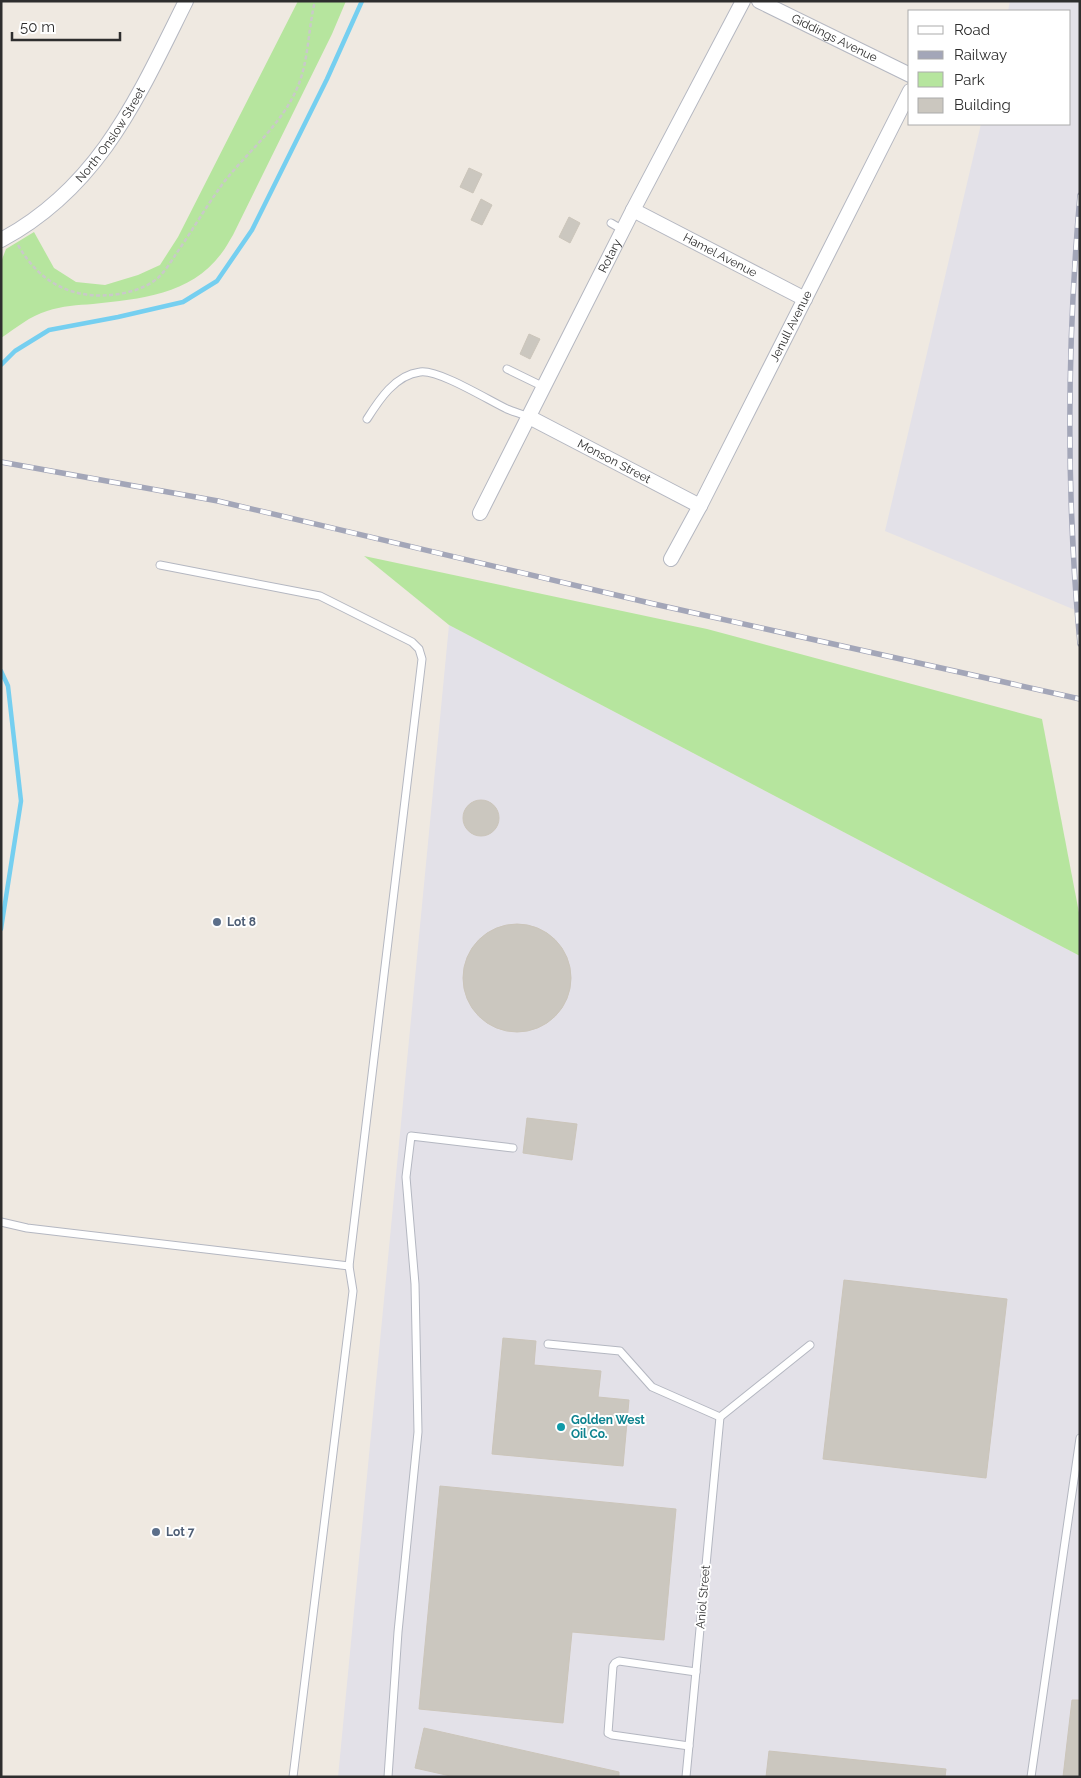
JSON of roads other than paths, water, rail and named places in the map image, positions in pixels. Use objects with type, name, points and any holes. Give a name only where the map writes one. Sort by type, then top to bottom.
[{"type":"street","name":"North Onslow Street","points":[[1,240],[17,232],[64,196],[93,166],[114,137],[186,1]]},
{"type":"street","name":"Rotary","points":[[480,513],[633,210],[743,1]]},
{"type":"street","name":"Giddings Avenue","points":[[759,1],[908,74]]},
{"type":"street","name":"Jenull Avenue","points":[[671,559],[700,506],[908,95]]},
{"type":"street","name":"Hamel Avenue","points":[[633,210],[805,299]]},
{"type":"street","name":"Monson Street","points":[[529,417],[700,506]]},
{"type":"lane","points":[[611,223],[623,230]]},
{"type":"lane","points":[[507,369],[544,387]]},
{"type":"lane","points":[[367,419],[382,396],[401,379],[420,372],[435,373],[509,410],[529,417]]},
{"type":"lane","points":[[160,565],[320,596],[412,642],[419,649],[422,659],[350,1266],[353,1291],[293,1777]]},
{"type":"lane","points":[[388,1777],[398,1632],[418,1432],[416,1284],[406,1176],[411,1136],[513,1148]]},
{"type":"lane","points":[[1,1222],[41,1230],[350,1266]]},
{"type":"lane","points":[[548,1344],[620,1351],[652,1387],[720,1417],[810,1344]]},
{"type":"lane","name":"Aniol Street","points":[[686,1777],[720,1417]]},
{"type":"lane","points":[[1031,1777],[1080,1438]]},
{"type":"lane","points":[[689,1746],[608,1733],[614,1666],[615,1663],[619,1662],[696,1672]]},
{"type":"waterway","points":[[1,365],[15,351],[49,330],[183,302],[217,281],[252,230],[327,79],[362,1]]},
{"type":"waterway","points":[[1,671],[8,686],[21,801],[1,929]]},
{"type":"railway","points":[[1080,195],[1073,307],[1070,420],[1072,532],[1080,644]]},
{"type":"railway","points":[[1,462],[218,501],[654,604],[1080,699]]},
{"type":"place","name":"Lot 8","points":[[217,922]]},
{"type":"place","name":"Golden West Oil Co.","points":[[561,1427]]},
{"type":"place","name":"Lot 7","points":[[156,1532]]}]
